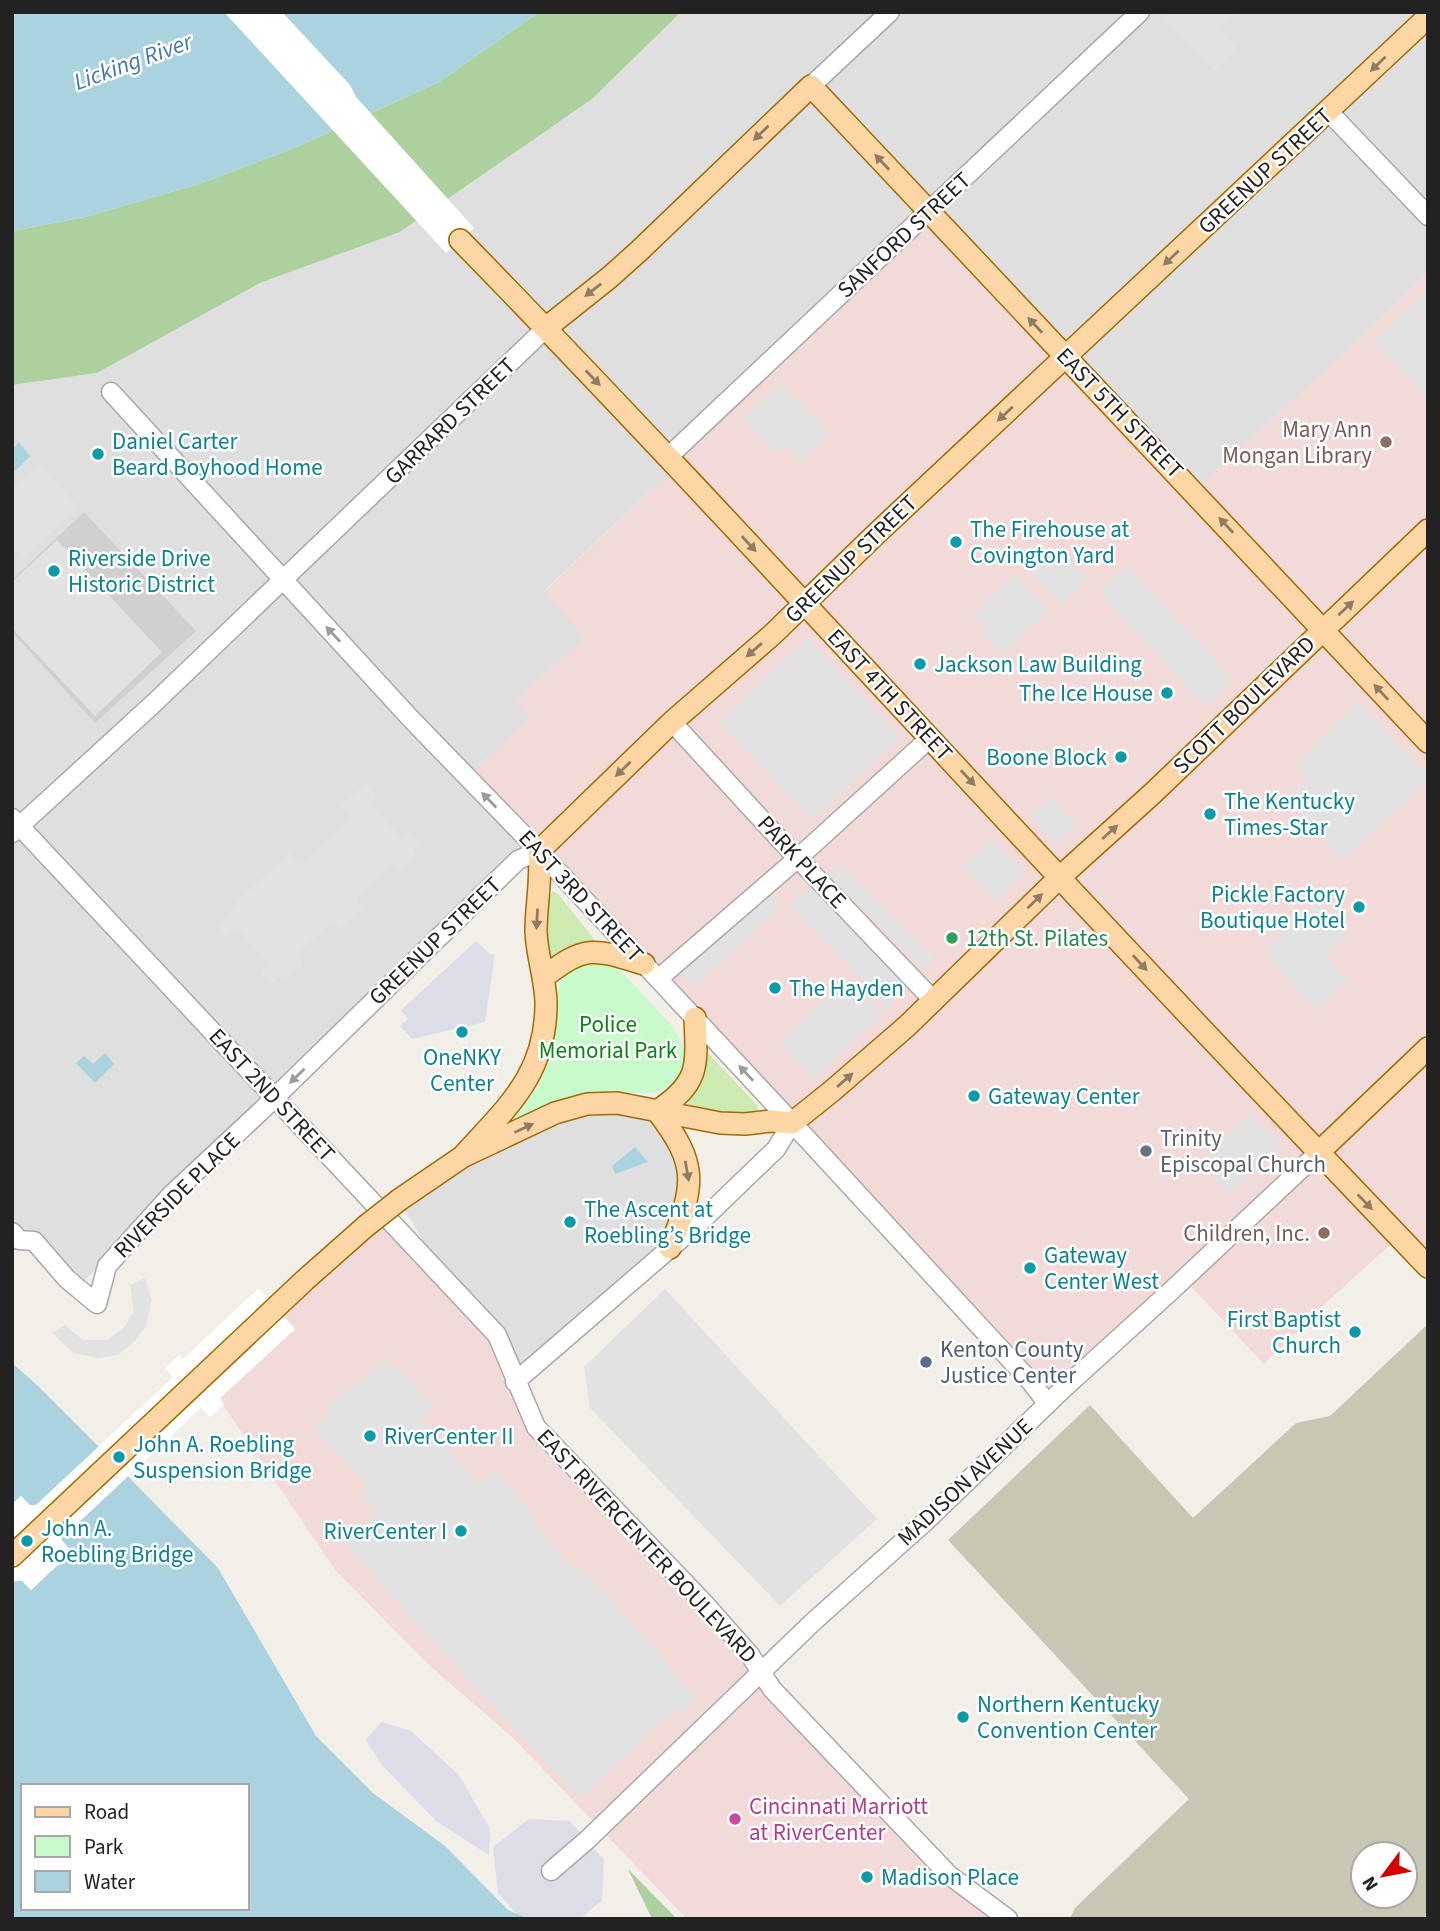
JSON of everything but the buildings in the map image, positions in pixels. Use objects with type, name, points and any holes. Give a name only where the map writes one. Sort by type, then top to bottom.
[{"type":"main road","name":"GREENUP STREET","points":[[539,851],[672,722],[773,634],[1428,17]]},
{"type":"main road","name":"EAST 5TH STREET","points":[[811,86],[1428,741]]},
{"type":"main road","name":"GARRARD STREET","points":[[546,328],[639,251],[811,86]]},
{"type":"main road","name":"EAST 4TH STREET","points":[[460,240],[668,457],[1059,878],[1428,1267]]},
{"type":"main road","name":"SCOTT BOULEVARD","points":[[933,1000],[1428,530]]},
{"type":"main road","points":[[462,1157],[513,1100],[529,1078],[540,1051],[546,1004],[536,933],[541,869],[539,851]]},
{"type":"main road","points":[[544,977],[561,963],[583,952],[605,953],[644,964]]},
{"type":"main road","points":[[12,1556],[305,1280],[399,1200],[462,1157],[555,1113],[587,1104],[617,1103],[720,1123],[792,1123],[832,1091],[933,1000]]},
{"type":"main road","points":[[657,1111],[682,1093],[696,1065],[695,1018]]},
{"type":"main road","name":"MADISON AVENUE","points":[[1318,1153],[1428,1048]]},
{"type":"main road","points":[[657,1111],[681,1146],[690,1186],[686,1208],[670,1248]]},
{"type":"street","name":"GARRARD STREET","points":[[811,86],[890,12]]},
{"type":"street","name":"SANFORD STREET","points":[[668,457],[1140,12]]},
{"type":"street","points":[[1329,112],[1428,216]]},
{"type":"street","name":"GARRARD STREET","points":[[15,825],[162,695],[546,328]]},
{"type":"street","name":"EAST 3RD STREET","points":[[111,392],[411,719],[695,1018],[1048,1404]]},
{"type":"street","name":"PARK PLACE","points":[[672,722],[933,1000]]},
{"type":"street","points":[[658,979],[798,858],[930,738]]},
{"type":"street","name":"EAST 2ND STREET","points":[[15,825],[497,1335],[515,1382]]},
{"type":"street","name":"GREENUP STREET","points":[[275,1098],[518,860],[539,851]]},
{"type":"street","name":"RIVERSIDE PLACE","points":[[12,1232],[19,1240],[34,1241],[67,1279],[97,1304],[107,1266],[171,1195],[275,1098]]},
{"type":"street","points":[[515,1382],[697,1225],[776,1149],[792,1123]]},
{"type":"street","name":"MADISON AVENUE","points":[[551,1871],[813,1622],[925,1522],[1318,1153]]},
{"type":"street","name":"EAST RIVERCENTER BOULEVARD","points":[[515,1382],[536,1427],[705,1604],[750,1655],[772,1689],[949,1875],[1008,1919]]},
{"type":"shaded area","points":[[681,12],[1428,12],[1428,272],[1348,350],[1194,491],[665,477],[544,591],[586,637],[516,701],[530,718],[467,777],[539,851],[171,1195],[76,1289],[12,1232],[12,385],[97,373],[260,283],[400,232],[592,99]]},
{"type":"shaded area","points":[[1171,12],[1236,12],[1219,29],[1237,49],[1214,71],[1164,19]]},
{"type":"shaded area","points":[[929,211],[1194,490],[1348,350],[1428,272],[1428,1267],[1399,1237],[1264,1364],[1183,1278],[1048,1404],[467,777],[530,718],[515,701],[585,637],[544,592],[665,477],[668,457]]},
{"type":"shaded area","points":[[1428,289],[1428,399],[1374,341]]},
{"type":"shaded area","points":[[780,382],[831,433],[801,463],[784,446],[777,453],[743,419]]},
{"type":"shaded area","points":[[40,464],[79,508],[23,558],[12,546],[12,487]]},
{"type":"shaded area","points":[[84,512],[196,631],[95,723],[12,632],[12,580]]},
{"type":"shaded area","points":[[57,540],[162,652],[95,716],[12,628],[12,582]]},
{"type":"shaded area","points":[[1034,552],[1053,572],[1068,558],[1088,579],[1062,604],[1022,563]]},
{"type":"shaded area","points":[[1127,565],[1232,679],[1206,707],[1100,593]]},
{"type":"shaded area","points":[[1014,575],[1048,611],[1002,655],[983,635],[987,630],[972,615]]},
{"type":"shaded area","points":[[807,638],[900,737],[812,820],[719,722]]},
{"type":"shaded area","points":[[1359,702],[1428,776],[1428,781],[1343,860],[1286,797],[1307,778],[1295,764]]},
{"type":"shaded area","points":[[366,783],[377,796],[370,804],[401,838],[409,831],[420,843],[413,850],[417,856],[400,873],[392,865],[356,899],[363,908],[340,929],[332,922],[296,955],[304,963],[283,982],[279,978],[271,984],[261,974],[270,965],[236,928],[226,937],[218,927],[237,902],[289,853],[300,865],[351,818],[341,806]]},
{"type":"shaded area","points":[[1051,797],[1077,824],[1056,844],[1030,817]]},
{"type":"shaded area","points":[[993,839],[1025,872],[996,902],[963,867]]},
{"type":"shaded area","points":[[840,863],[934,958],[923,969],[829,875]]},
{"type":"shaded area","points":[[818,880],[911,979],[890,1009],[790,905]]},
{"type":"shaded area","points":[[765,887],[782,905],[694,987],[674,966]]},
{"type":"shaded area","points":[[1318,900],[1349,933],[1326,955],[1348,980],[1316,1010],[1264,952]]},
{"type":"shaded area","points":[[476,941],[491,955],[495,954],[485,1022],[412,1039],[400,1026],[408,1019],[401,1010]]},
{"type":"shaded area","points":[[849,978],[883,1014],[813,1078],[780,1042]]},
{"type":"shaded area","points":[[657,1111],[688,1169],[670,1248],[515,1382],[447,1281],[399,1200],[555,1113]]},
{"type":"shaded area","points":[[1251,1113],[1282,1146],[1230,1195],[1199,1163]]},
{"type":"shaded area","points":[[379,1209],[497,1335],[536,1427],[949,1875],[1008,1919],[687,1919],[512,1737],[430,1666],[336,1571],[219,1399],[295,1329],[276,1307]]},
{"type":"shaded area","points":[[145,1278],[152,1300],[146,1326],[135,1341],[118,1355],[98,1358],[73,1353],[52,1333],[65,1325],[83,1340],[107,1340],[123,1329],[134,1311],[130,1285]]},
{"type":"shaded area","points":[[665,1289],[877,1519],[780,1606],[590,1408],[584,1367]]},
{"type":"shaded area","points":[[1428,1324],[1428,1919],[1070,1919],[1075,1908],[1189,1799],[948,1540],[1090,1405],[1193,1518],[1296,1423],[1330,1416]]},
{"type":"shaded area","points":[[385,1358],[394,1368],[397,1366],[434,1406],[421,1419],[479,1485],[495,1471],[532,1511],[530,1514],[537,1521],[534,1524],[576,1570],[579,1567],[610,1599],[670,1664],[668,1667],[697,1698],[680,1715],[675,1709],[579,1799],[344,1544],[376,1513],[365,1501],[366,1484],[312,1429],[329,1413],[326,1409],[356,1381],[359,1384]]},
{"type":"shaded area","points":[[381,1722],[411,1731],[459,1775],[490,1829],[489,1855],[436,1821],[382,1765],[366,1740]]},
{"type":"shaded area","points":[[529,1819],[570,1821],[604,1860],[602,1900],[580,1919],[521,1919],[498,1893],[493,1847]]},
{"type":"green space","points":[[539,12],[681,12],[592,99],[400,232],[260,283],[97,373],[12,385],[12,231],[85,217],[202,183],[299,146],[439,82]]},
{"type":"green space","points":[[553,891],[594,941],[552,960],[548,957],[546,922]]},
{"type":"green space","name":"Police Memorial Park","points":[[591,961],[611,965],[621,971],[671,1025],[684,1051],[684,1072],[677,1082],[661,1091],[575,1095],[510,1124],[535,1091],[548,1063],[553,1043],[556,999],[562,980],[572,969]]},
{"type":"green space","points":[[705,1053],[709,1054],[757,1105],[757,1112],[721,1112],[688,1104],[687,1101],[700,1083]]},
{"type":"green space","points":[[628,1869],[677,1919],[652,1919]]},
{"type":"water","name":"Licking River","points":[[12,12],[539,12],[439,82],[299,146],[202,183],[85,217],[12,231]]},
{"type":"water","points":[[19,442],[30,456],[12,471],[12,450]]},
{"type":"water","points":[[105,1053],[114,1064],[95,1083],[76,1063],[84,1056],[93,1064]]},
{"type":"water","points":[[635,1147],[648,1162],[615,1174],[612,1166]]},
{"type":"water","points":[[12,1363],[218,1568],[316,1736],[373,1793],[445,1846],[508,1910],[529,1919],[12,1919]]},
{"type":"pier","points":[[224,12],[282,12],[350,85],[356,97],[474,228],[446,253]]},
{"type":"pier","name":"John A. Roebling Suspension Bridge","points":[[259,1288],[295,1329],[220,1398],[224,1405],[210,1417],[201,1408],[61,1539],[72,1552],[31,1590],[22,1581],[12,1583],[12,1504],[21,1496],[30,1505],[36,1505],[173,1377],[165,1368],[179,1355],[183,1359]]},
{"type":"place","name":"Mary Ann Mongan Library","points":[[1386,442]]},
{"type":"place","name":"Daniel Carter Beard Boyhood Home","points":[[98,454]]},
{"type":"place","name":"The Firehouse at Covington Yard","points":[[956,542]]},
{"type":"place","name":"Riverside Drive Historic District","points":[[54,571]]},
{"type":"place","name":"Jackson Law Building","points":[[920,664]]},
{"type":"place","name":"The Ice House","points":[[1167,693]]},
{"type":"place","name":"Boone Block","points":[[1121,757]]},
{"type":"place","name":"The Kentucky Times-Star","points":[[1210,814]]},
{"type":"place","name":"Pickle Factory Boutique Hotel","points":[[1359,907]]},
{"type":"place","name":"12th St. Pilates","points":[[952,938]]},
{"type":"place","name":"The Hayden","points":[[775,988]]},
{"type":"place","name":"OneNKY Center","points":[[462,1032]]},
{"type":"place","name":"Gateway Center","points":[[974,1096]]},
{"type":"place","name":"Trinity Episcopal Church","points":[[1146,1151]]},
{"type":"place","name":"The Ascent at Roebling’s Bridge","points":[[570,1222]]},
{"type":"place","name":"Children, Inc.","points":[[1324,1233]]},
{"type":"place","name":"Gateway Center West","points":[[1030,1268]]},
{"type":"place","name":"First Baptist Church","points":[[1355,1332]]},
{"type":"place","name":"Kenton County Justice Center","points":[[926,1362]]},
{"type":"place","name":"RiverCenter II","points":[[370,1436]]},
{"type":"place","name":"John A. Roebling Suspension Bridge","points":[[119,1457]]},
{"type":"place","name":"RiverCenter I","points":[[461,1531]]},
{"type":"place","name":"John A. Roebling Bridge","points":[[27,1541]]},
{"type":"place","name":"Northern Kentucky Convention Center","points":[[963,1717]]},
{"type":"place","name":"Cincinnati Marriott at RiverCenter","points":[[735,1819]]},
{"type":"place","name":"Madison Place","points":[[867,1877]]}]
